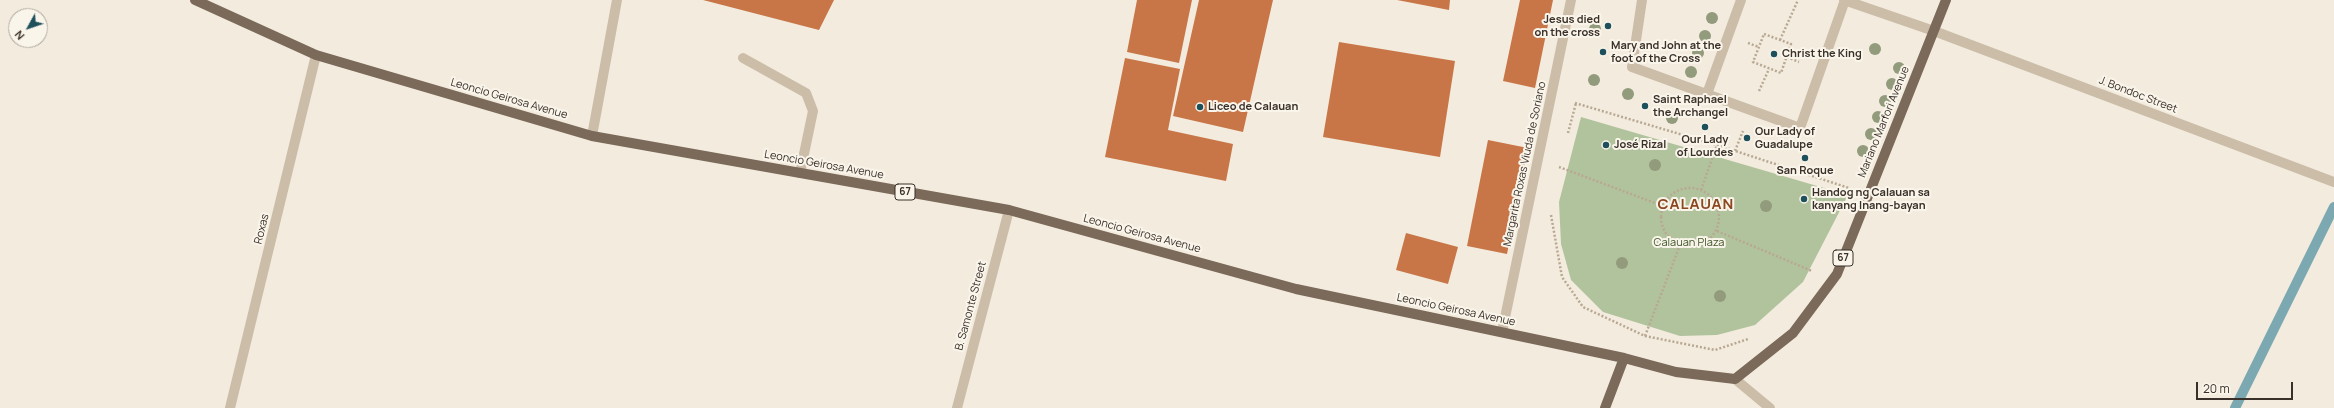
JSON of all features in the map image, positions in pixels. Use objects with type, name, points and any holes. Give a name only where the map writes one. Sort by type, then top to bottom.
[{"type":"main road","name":"Leoncio Geirosa Avenue","points":[[195,0],[316,55],[592,136],[1009,210],[1296,289],[1624,358]]},
{"type":"main road","name":"Mariano Marfori Avenue","points":[[1735,378],[1793,333],[1837,274],[1946,0]]},
{"type":"main road","name":"67","points":[[1624,358],[1676,372],[1735,378]]},
{"type":"main road","points":[[1606,408],[1624,358]]},
{"type":"street","points":[[592,136],[617,0]]},
{"type":"street","name":"Margarita Roxas Viuda de Soriano","points":[[1502,332],[1571,0]]},
{"type":"street","points":[[1642,0],[1632,67],[1800,128],[1844,0]]},
{"type":"street","points":[[1707,94],[1741,0]]},
{"type":"street","name":"J. Bondoc Street","points":[[1844,0],[1934,31],[2334,182]]},
{"type":"street","name":"Roxas","points":[[230,408],[316,55]]},
{"type":"street","points":[[743,58],[806,93],[813,111],[800,173]]},
{"type":"street","name":"B. Samonte Street","points":[[957,408],[1009,210]]},
{"type":"street","points":[[1735,378],[1770,408]]},
{"type":"path","points":[[1780,40],[1798,0]]},
{"type":"path","points":[[1764,34],[1780,40],[1791,44],[1781,73],[1753,62],[1764,34]]},
{"type":"path","points":[[1551,96],[1717,145],[1868,195]]},
{"type":"path","points":[[1566,139],[1576,104]]},
{"type":"path","points":[[1701,190],[1717,145]]},
{"type":"path","points":[[1558,174],[1561,160]]},
{"type":"path","points":[[1559,167],[1663,206]]},
{"type":"path","points":[[1688,188],[1701,190],[1716,201],[1721,215],[1717,231],[1706,243],[1694,247],[1680,246],[1666,234],[1660,215],[1663,206],[1670,196],[1680,190],[1688,188]]},
{"type":"path","points":[[1552,208],[1550,215],[1562,277],[1583,307],[1645,336],[1715,350],[1749,338]]},
{"type":"path","points":[[1717,231],[1818,273]]},
{"type":"path","points":[[1645,336],[1680,246]]},
{"type":"green space","name":"Calauan Plaza","points":[[1581,117],[1848,195],[1803,282],[1755,325],[1717,335],[1680,336],[1603,312],[1571,280],[1561,244],[1559,202]]},
{"type":"building","points":[[703,0],[834,0],[819,30]]},
{"type":"building","points":[[1137,0],[1192,0],[1179,63],[1127,52]]},
{"type":"building","points":[[1199,0],[1273,0],[1243,132],[1173,116]]},
{"type":"building","points":[[1397,0],[1450,0],[1449,10]]},
{"type":"building","points":[[1520,0],[1553,0],[1535,88],[1503,81]]},
{"type":"building","points":[[1339,42],[1455,61],[1440,157],[1323,137]]},
{"type":"building","points":[[1125,58],[1180,69],[1168,130],[1233,144],[1226,181],[1105,157]]},
{"type":"building","points":[[1488,140],[1528,148],[1507,254],[1467,246]]},
{"type":"building","points":[[1406,233],[1458,247],[1448,284],[1396,270]]},
{"type":"waterway","points":[[2235,408],[2334,207]]},
{"type":"place","name":"Jesus died on the cross","points":[[1608,26]]},
{"type":"place","name":"Mary and John at the foot of the Cross","points":[[1603,52]]},
{"type":"place","name":"Christ the King","points":[[1774,54]]},
{"type":"place","name":"Saint Raphael the Archangel","points":[[1645,106]]},
{"type":"place","name":"Liceo de Calauan","points":[[1200,107]]},
{"type":"place","name":"Our Lady of Lourdes","points":[[1705,127]]},
{"type":"place","name":"Our Lady of Guadalupe","points":[[1747,138]]},
{"type":"place","name":"José Rizal","points":[[1606,145]]},
{"type":"place","name":"San Roque","points":[[1805,158]]},
{"type":"place","name":"Handog ng Calauan sa kanyang Inang-bayan","points":[[1804,199]]},
{"type":"district","name":"CALAUAN","points":[[1696,205]]}]
